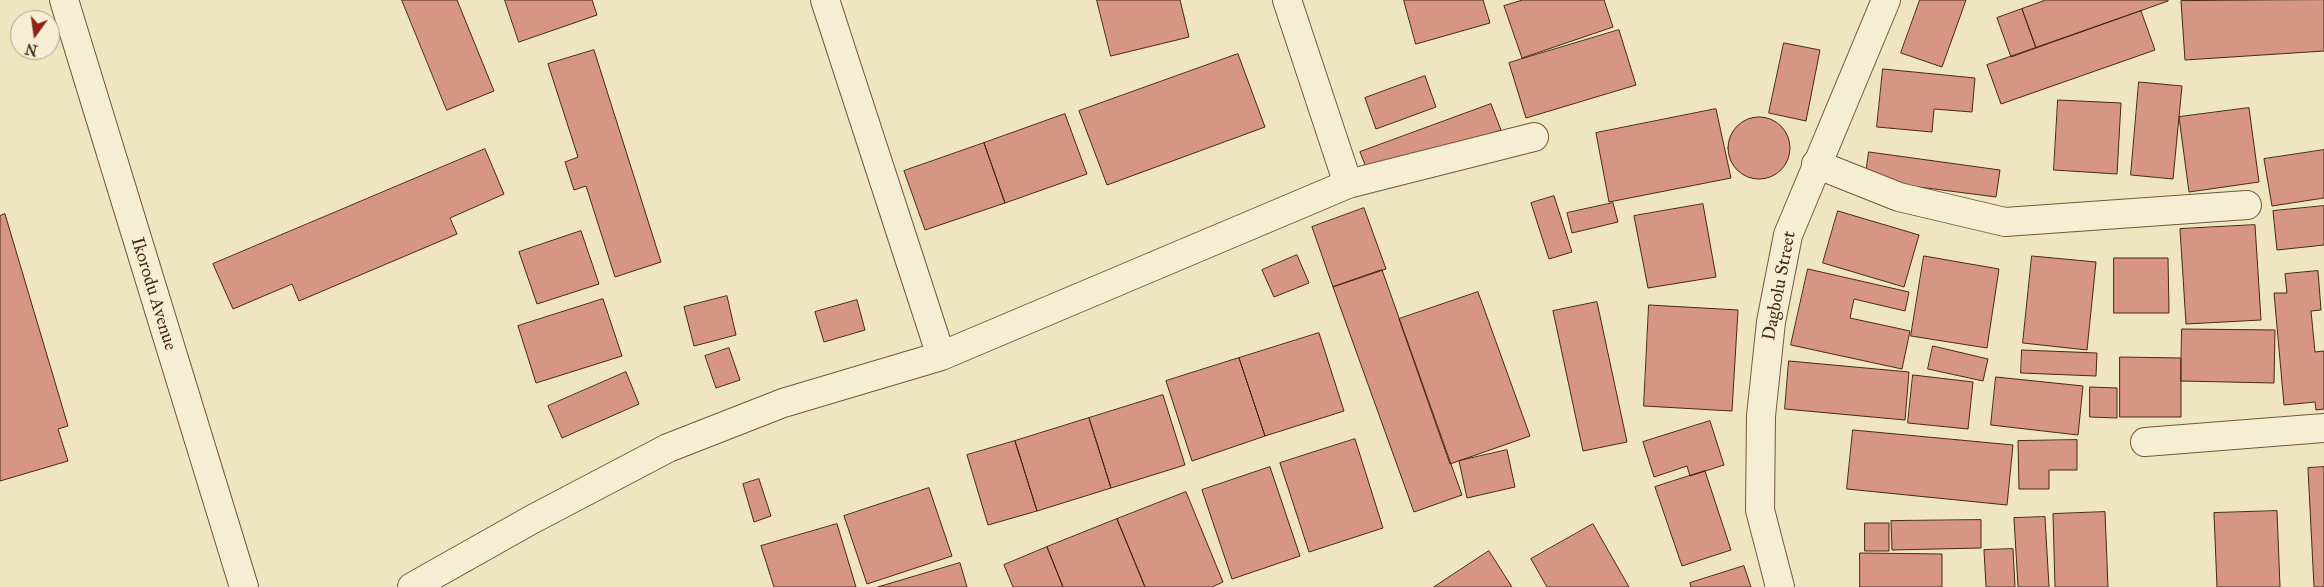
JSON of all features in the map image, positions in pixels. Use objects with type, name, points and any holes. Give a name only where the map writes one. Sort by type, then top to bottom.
[{"type":"street","name":"Ikorodu Avenue","points":[[64,0],[244,587]]},
{"type":"street","points":[[825,0],[941,356]]},
{"type":"street","points":[[1287,0],[1348,184]]},
{"type":"street","name":"Dagbolu Street","points":[[1780,587],[1760,510],[1761,416],[1771,322],[1788,235],[1886,0]]},
{"type":"street","points":[[412,587],[531,520],[668,448],[783,403],[941,356],[1348,184],[1534,137]]},
{"type":"street","points":[[1816,164],[1899,197],[2005,222],[2247,205]]},
{"type":"street","points":[[2145,442],[2324,428]]},
{"type":"building","points":[[402,0],[457,0],[494,91],[447,110]]},
{"type":"building","points":[[505,0],[592,0],[597,15],[519,42]]},
{"type":"building","points":[[1097,0],[1180,0],[1189,37],[1111,56]]},
{"type":"building","points":[[1404,0],[1483,0],[1490,23],[1416,44]]},
{"type":"building","points":[[1523,0],[1604,0],[1613,27],[1522,58],[1504,6]]},
{"type":"building","points":[[1920,0],[1966,0],[1942,67],[1901,53]]},
{"type":"building","points":[[2046,0],[2168,1],[2036,48],[2022,9]]},
{"type":"building","points":[[2324,0],[2324,51],[2185,60],[2181,1]]},
{"type":"building","points":[[2022,9],[2036,48],[2011,57],[1997,18]]},
{"type":"building","points":[[2141,11],[2155,50],[2001,104],[1987,65]]},
{"type":"building","points":[[1619,30],[1636,85],[1526,118],[1509,63]]},
{"type":"building","points":[[1784,43],[1820,50],[1806,121],[1769,113]]},
{"type":"building","points":[[594,50],[661,262],[615,277],[586,186],[574,190],[565,162],[578,157],[548,64]]},
{"type":"building","points":[[1238,54],[1265,127],[1107,185],[1079,111]]},
{"type":"building","points":[[1883,69],[1975,78],[1972,112],[1934,109],[1932,132],[1877,127]]},
{"type":"building","points":[[1425,76],[1436,107],[1376,129],[1365,98]]},
{"type":"building","points":[[2139,82],[2182,86],[2173,179],[2131,175]]},
{"type":"building","points":[[2058,100],[2121,103],[2117,174],[2054,170]]},
{"type":"building","points":[[1491,104],[1501,130],[1370,177],[1360,152]]},
{"type":"building","points":[[2249,108],[2259,182],[2189,192],[2179,117]]},
{"type":"building","points":[[1716,109],[1731,178],[1609,202],[1596,133]]},
{"type":"building","points":[[1065,114],[1087,174],[1005,203],[984,143]]},
{"type":"building","points":[[1753,117],[1765,117],[1781,126],[1788,136],[1790,148],[1788,160],[1781,170],[1765,179],[1753,179],[1742,174],[1733,165],[1728,154],[1728,142],[1733,131],[1742,122]]},
{"type":"building","points":[[984,143],[1005,203],[925,230],[904,171]]},
{"type":"building","points":[[485,149],[504,194],[450,218],[457,234],[299,301],[292,284],[233,309],[213,264]]},
{"type":"building","points":[[2324,150],[2324,198],[2272,206],[2264,159]]},
{"type":"building","points":[[1869,152],[2000,170],[1996,197],[1865,180]]},
{"type":"building","points":[[1554,196],[1572,252],[1549,259],[1531,203]]},
{"type":"building","points":[[1613,203],[1618,222],[1572,233],[1567,213]]},
{"type":"building","points":[[1703,204],[1716,277],[1648,288],[1634,216]]},
{"type":"building","points":[[2324,206],[2324,245],[2277,250],[2273,211]]},
{"type":"building","points":[[1364,208],[1386,269],[1333,287],[1312,227]]},
{"type":"building","points":[[1838,211],[1919,235],[1904,287],[1823,263]]},
{"type":"building","points":[[5,214],[68,426],[58,429],[68,461],[0,481],[0,216]]},
{"type":"building","points":[[2255,225],[2261,320],[2186,324],[2180,229]]},
{"type":"building","points":[[581,231],[599,284],[537,304],[519,252]]},
{"type":"building","points":[[1297,255],[1309,283],[1274,297],[1262,270]]},
{"type":"building","points":[[1924,256],[1999,269],[1987,348],[1911,336]]},
{"type":"building","points":[[2032,256],[2096,262],[2087,350],[2023,343]]},
{"type":"building","points":[[2114,258],[2168,258],[2169,313],[2114,313]]},
{"type":"building","points":[[1808,269],[1909,292],[1905,311],[1854,299],[1850,318],[1910,331],[1902,369],[1791,345]]},
{"type":"building","points":[[1382,270],[1462,495],[1414,512],[1333,287]]},
{"type":"building","points":[[2318,271],[2321,310],[2311,311],[2315,352],[2324,351],[2324,409],[2316,410],[2315,402],[2284,405],[2274,293],[2287,293],[2285,274]]},
{"type":"building","points":[[1478,292],[1530,436],[1450,464],[1399,319]]},
{"type":"building","points":[[727,296],[736,335],[694,346],[684,307]]},
{"type":"building","points":[[603,299],[622,356],[536,383],[518,326]]},
{"type":"building","points":[[857,300],[865,330],[824,342],[815,312]]},
{"type":"building","points":[[1597,302],[1627,442],[1583,451],[1553,311]]},
{"type":"building","points":[[1649,305],[1738,310],[1732,411],[1644,406]]},
{"type":"building","points":[[2182,329],[2275,330],[2274,383],[2181,381]]},
{"type":"building","points":[[1319,333],[1344,411],[1265,436],[1239,358]]},
{"type":"building","points":[[1933,346],[1988,359],[1983,381],[1928,369]]},
{"type":"building","points":[[729,348],[740,380],[716,388],[705,356]]},
{"type":"building","points":[[2022,350],[2097,353],[2096,376],[2021,373]]},
{"type":"building","points":[[2120,357],[2181,358],[2181,417],[2120,417]]},
{"type":"building","points":[[1239,358],[1265,436],[1192,461],[1166,381]]},
{"type":"building","points":[[1789,361],[1909,372],[1905,420],[1785,409]]},
{"type":"building","points":[[626,372],[639,404],[562,438],[548,406]]},
{"type":"building","points":[[1913,375],[1973,382],[1968,429],[1908,423]]},
{"type":"building","points":[[1996,377],[2083,386],[2078,435],[1991,425]]},
{"type":"building","points":[[2090,387],[2117,388],[2117,418],[2090,417]]},
{"type":"building","points":[[1163,395],[1185,465],[1111,488],[1089,418]]},
{"type":"building","points":[[1089,418],[1111,488],[1037,511],[1015,441]]},
{"type":"building","points":[[1710,421],[1724,465],[1690,476],[1687,466],[1654,477],[1643,442]]},
{"type":"building","points":[[1853,430],[2013,445],[2007,505],[1847,489]]},
{"type":"building","points":[[1355,439],[1383,528],[1309,552],[1280,463]]},
{"type":"building","points":[[2077,440],[2077,470],[2049,470],[2049,489],[2019,489],[2018,441]]},
{"type":"building","points":[[1015,441],[1037,511],[988,525],[967,455]]},
{"type":"building","points":[[1507,450],[1515,487],[1467,498],[1459,461]]},
{"type":"building","points":[[1270,467],[1300,556],[1232,579],[1202,490]]},
{"type":"building","points":[[2324,467],[2324,587],[2314,587],[2308,468]]},
{"type":"building","points":[[1705,471],[1731,550],[1682,566],[1655,487]]},
{"type":"building","points":[[759,479],[771,516],[754,522],[743,484]]},
{"type":"building","points":[[929,488],[952,556],[867,584],[844,516]]},
{"type":"building","points":[[1186,492],[1223,582],[1212,587],[1145,587],[1117,519]]},
{"type":"building","points":[[2277,511],[2280,587],[2217,587],[2214,513]]},
{"type":"building","points":[[2105,512],[2108,587],[2055,587],[2053,514]]},
{"type":"building","points":[[2045,517],[2049,587],[2018,587],[2014,518]]},
{"type":"building","points":[[1117,519],[1145,587],[1063,587],[1047,547]]},
{"type":"building","points":[[1981,520],[1981,548],[1892,550],[1891,521]]},
{"type":"building","points":[[1865,523],[1889,523],[1889,551],[1865,551]]},
{"type":"building","points":[[837,524],[856,587],[774,587],[761,546]]},
{"type":"building","points":[[1593,524],[1629,587],[1547,587],[1531,559]]},
{"type":"building","points":[[1047,547],[1063,587],[1013,587],[1004,565]]},
{"type":"building","points":[[2013,549],[2015,587],[1986,587],[1984,550]]},
{"type":"building","points":[[1489,551],[1512,587],[1434,587]]},
{"type":"building","points":[[1860,553],[1942,554],[1942,587],[1860,587]]},
{"type":"building","points":[[960,563],[967,587],[878,587]]},
{"type":"building","points":[[1744,566],[1751,587],[1691,587],[1690,583]]}]
